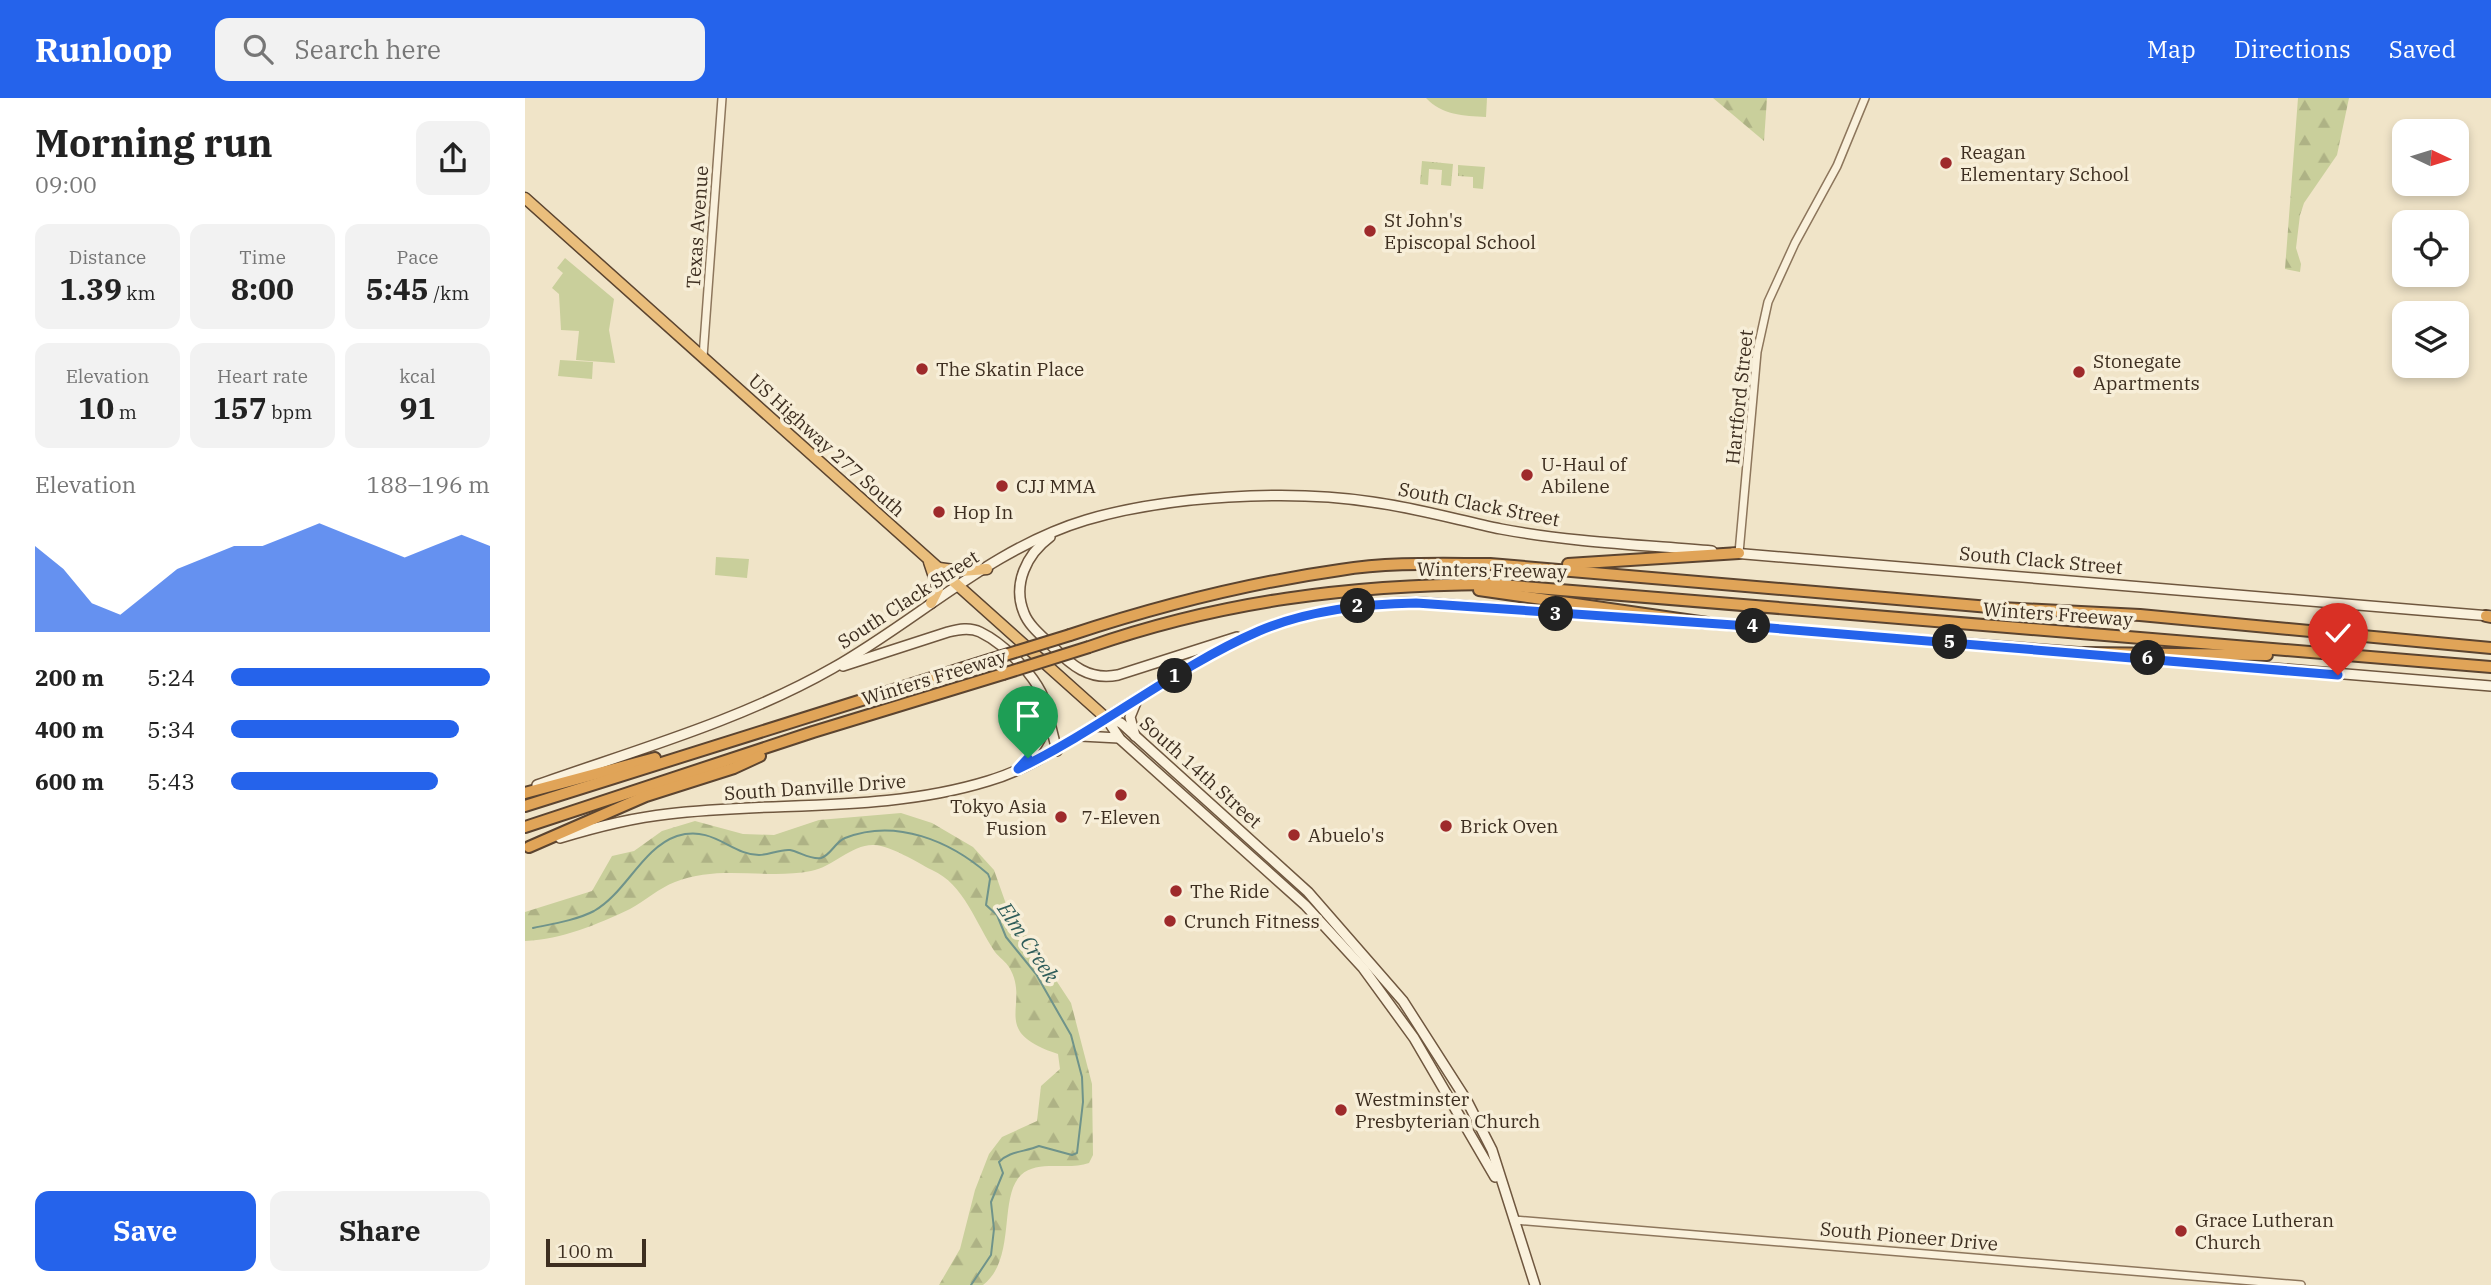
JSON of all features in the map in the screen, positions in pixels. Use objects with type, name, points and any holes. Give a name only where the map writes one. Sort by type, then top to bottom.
[{"type":"highway","name":"US Highway 277 South","points":[[525,198],[1106,718]]},
{"type":"highway","points":[[1477,564],[1572,564],[1739,553]]},
{"type":"highway","points":[[927,558],[938,589],[931,603]]},
{"type":"highway","name":"Winters Freeway","points":[[525,806],[1141,611],[1209,594],[1341,569],[1477,564],[2001,608],[2140,615],[2491,648]]},
{"type":"highway","points":[[938,567],[961,571],[987,569]]},
{"type":"highway","points":[[1439,584],[1707,623]]},
{"type":"highway","name":"Winters Freeway","points":[[525,827],[813,732],[1150,626],[1212,610],[1348,589],[1439,584],[1545,586],[1859,617],[2491,667]]},
{"type":"highway","points":[[2085,653],[2357,656]]},
{"type":"highway","points":[[525,791],[769,728]]},
{"type":"highway","points":[[527,847],[646,796],[734,768],[813,732]]},
{"type":"main road","name":"South Clack Street","points":[[525,791],[707,724],[833,668],[931,603],[1039,538],[1110,514],[1211,499],[1310,496],[1371,501],[1501,529],[1594,542],[2489,616]]},
{"type":"main road","points":[[1063,528],[1035,548],[1028,559],[1022,575],[1021,600],[1024,613],[1032,626],[1071,665],[1084,672],[1108,677],[1118,675],[1260,630]]},
{"type":"main road","name":"South Danville Drive","points":[[527,847],[617,821],[670,813],[868,803],[927,796],[989,781],[1057,751],[1207,656],[1260,630],[1352,607],[1416,603],[1707,623],[2491,686]]},
{"type":"main road","points":[[833,668],[949,632],[962,629],[978,631],[1017,661],[1034,680],[1057,751]]},
{"type":"main road","points":[[1136,737],[1130,717],[1138,699]]},
{"type":"main road","points":[[1018,769],[1039,743],[1047,714]]},
{"type":"main road","name":"South 14th Street","points":[[1106,718],[1121,723],[1308,892],[1378,968],[1429,1039],[1467,1101],[1492,1150],[1535,1285]]},
{"type":"main road","name":"South 14th Street","points":[[1106,718],[1120,739],[1305,905],[1363,968],[1414,1038],[1501,1185]]},
{"type":"main road","points":[[1079,736],[1107,735],[1120,739]]},
{"type":"street","name":"Texas Avenue","points":[[703,358],[722,98]]},
{"type":"street","name":"Hartford Street","points":[[1739,553],[1757,352],[1767,302],[1794,243],[1841,156],[1865,98]]},
{"type":"street","points":[[1478,1149],[1492,1150]]},
{"type":"street","name":"South Pioneer Drive","points":[[1514,1220],[2301,1285]]},
{"type":"green space","points":[[1426,98],[1487,98],[1486,117],[1446,111]]},
{"type":"green space","points":[[1713,98],[1767,98],[1764,141]]},
{"type":"green space","points":[[2298,98],[2349,98],[2337,155],[2304,203],[2300,215],[2296,248],[2301,264],[2300,272],[2285,269]]},
{"type":"green space","points":[[1422,161],[1453,164],[1451,186],[1441,185],[1442,170],[1429,169],[1428,185],[1420,184]]},
{"type":"green space","points":[[1458,165],[1485,167],[1483,189],[1473,188],[1473,177],[1458,176]]},
{"type":"green space","points":[[565,258],[614,299],[609,330],[615,363],[576,360],[579,331],[561,330],[559,294],[552,288],[563,273],[557,268]]},
{"type":"green space","points":[[560,360],[593,362],[592,379],[558,376]]},
{"type":"green space","points":[[716,557],[749,559],[747,578],[715,575]]},
{"type":"green space","points":[[901,813],[932,823],[973,847],[994,870],[1006,904],[1071,1003],[1092,1084],[1093,1155],[1089,1163],[1044,1166],[1028,1170],[1021,1175],[1010,1198],[1000,1260],[983,1285],[939,1285],[960,1249],[975,1190],[989,1154],[1002,1137],[1037,1121],[1041,1086],[1060,1069],[1058,1054],[1036,1045],[1024,1036],[1017,1026],[1015,981],[1009,967],[995,952],[961,895],[943,876],[896,851],[881,846],[866,846],[811,871],[777,874],[726,873],[692,877],[669,885],[630,909],[592,926],[553,937],[525,941],[525,912],[592,891],[612,856],[634,851],[662,831],[695,821],[743,834],[774,835],[819,820]]},
{"type":"waterway","name":"Elm Creek","points":[[533,928],[594,911],[616,893],[654,850],[677,836],[690,834],[712,837],[749,854],[763,855],[790,850],[821,858],[845,838],[864,832],[903,832],[940,843],[988,874],[990,879],[986,905],[997,915],[1006,937],[1036,974],[1071,1035],[1082,1077],[1083,1102],[1077,1153],[1072,1155],[1039,1146],[1012,1154],[999,1162],[1003,1173],[991,1202],[994,1229],[991,1255],[971,1285]]},
{"type":"place","name":"Reagan Elementary School","points":[[1946,163]]},
{"type":"place","name":"St John's Episcopal School","points":[[1370,231]]},
{"type":"place","name":"The Skatin Place","points":[[922,369]]},
{"type":"place","name":"Stonegate Apartments","points":[[2079,372]]},
{"type":"place","name":"U-Haul of Abilene","points":[[1527,475]]},
{"type":"place","name":"CJJ MMA","points":[[1002,486]]},
{"type":"place","name":"Hop In","points":[[939,512]]},
{"type":"place","name":"7-Eleven","points":[[1121,795]]},
{"type":"place","name":"Tokyo Asia Fusion","points":[[1061,817]]},
{"type":"place","name":"Brick Oven","points":[[1446,826]]},
{"type":"place","name":"Abuelo's","points":[[1294,835]]},
{"type":"place","name":"The Ride","points":[[1176,891]]},
{"type":"place","name":"Crunch Fitness","points":[[1170,921]]},
{"type":"place","name":"Westminster Presbyterian Church","points":[[1341,1110]]},
{"type":"place","name":"Grace Lutheran Church","points":[[2181,1231]]},
{"type":"route","points":[[1028,758],[1018,769],[1057,751],[1207,656],[1260,630],[1318,613],[1382,604],[1416,603],[1734,625],[2338,675]]}]
